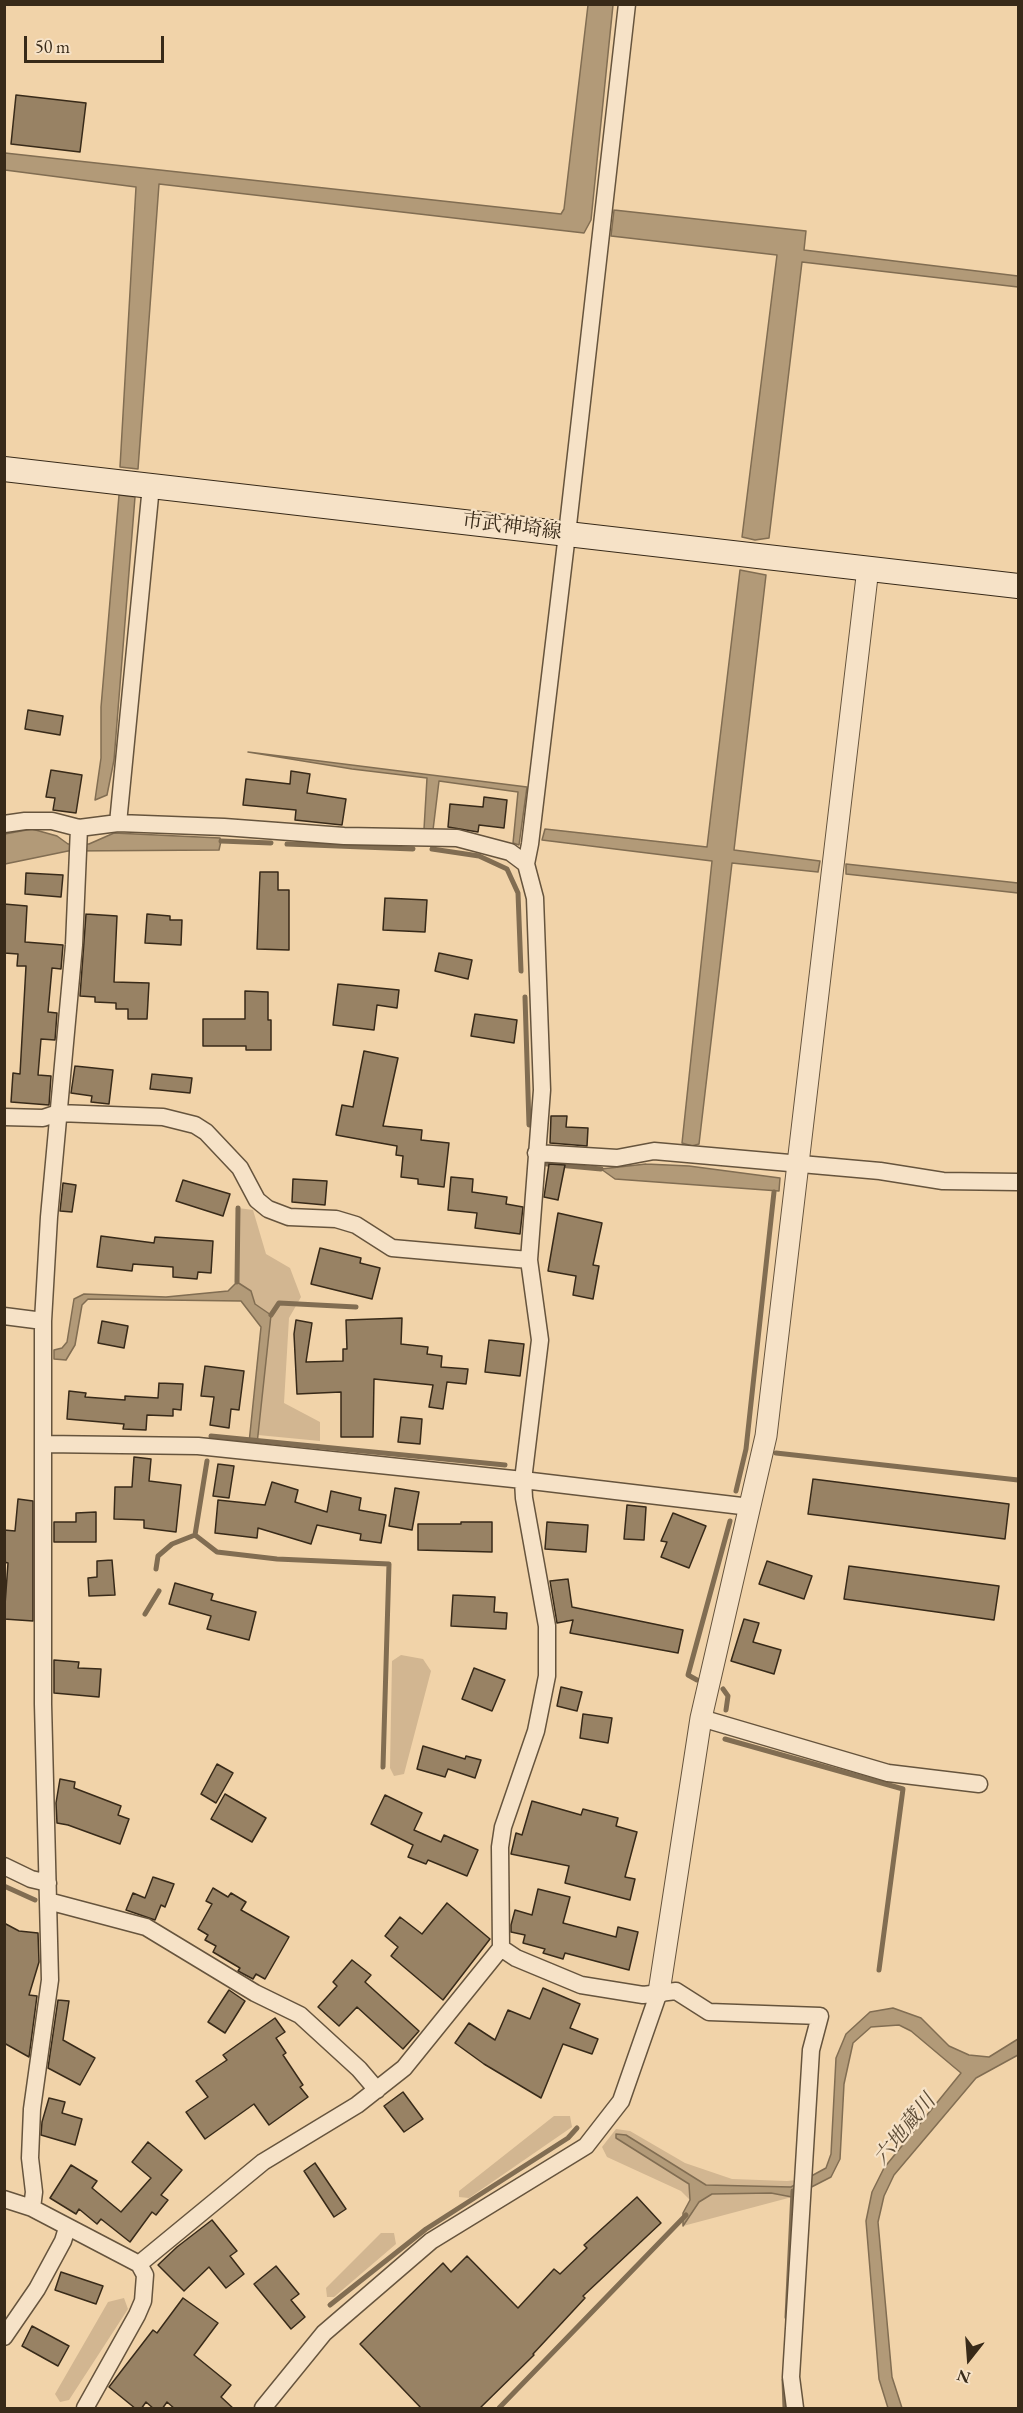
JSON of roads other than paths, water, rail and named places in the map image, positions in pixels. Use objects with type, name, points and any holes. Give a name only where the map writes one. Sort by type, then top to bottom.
[{"type":"main road","name":"市武神埼線","points":[[4,469],[1018,586]]},
{"type":"street","points":[[139,2264],[263,2162],[357,2105],[404,2068],[501,1948],[500,1847],[503,1827],[536,1731],[547,1676],[547,1626],[524,1498],[523,1480],[540,1340],[529,1260],[542,1090],[535,898],[526,864],[567,534],[627,4]]},
{"type":"street","points":[[118,823],[151,486]]},
{"type":"street","points":[[263,2409],[324,2332],[431,2241],[586,2146],[621,2101],[659,1992],[701,1718],[766,1436],[868,568]]},
{"type":"street","points":[[4,824],[52,821],[78,842]]},
{"type":"street","points":[[78,842],[118,823],[224,827],[344,836],[457,838],[510,852],[526,864]]},
{"type":"street","points":[[32,2208],[34,2192],[30,2158],[32,2109],[50,1980],[43,1704],[43,1322],[58,1113],[74,945],[78,842]]},
{"type":"street","points":[[4,1117],[43,1118],[58,1113],[163,1117],[195,1125],[206,1132],[240,1168],[257,1200],[268,1209],[289,1217],[336,1219],[356,1225],[392,1248],[529,1260]]},
{"type":"street","points":[[536,1153],[618,1158],[654,1151],[880,1171],[943,1181],[1018,1182]]},
{"type":"street","points":[[4,1316],[43,1322]]},
{"type":"street","points":[[44,1444],[198,1446],[523,1480],[750,1507]]},
{"type":"street","points":[[701,1718],[888,1773],[979,1784]]},
{"type":"street","points":[[4,1866],[31,1879],[48,1883]]},
{"type":"street","points":[[48,1901],[146,1927],[255,1993],[300,2015],[359,2068],[377,2090]]},
{"type":"street","points":[[501,1948],[516,1958],[581,1985],[643,1995],[676,1991],[709,2012],[820,2016],[811,2050],[791,2377],[795,2409]]},
{"type":"street","points":[[4,2199],[32,2208],[139,2264],[145,2275],[143,2301],[85,2409]]},
{"type":"street","points":[[4,2337],[38,2289],[63,2241],[67,2228]]},
{"type":"waterway","points":[[221,841],[271,843]]},
{"type":"waterway","points":[[287,844],[413,849]]},
{"type":"waterway","points":[[432,849],[479,856],[507,869],[518,893],[521,971]]},
{"type":"waterway","points":[[525,997],[529,1125]]},
{"type":"waterway","points":[[547,1164],[601,1169]]},
{"type":"waterway","points":[[736,1491],[746,1449],[774,1192]]},
{"type":"waterway","points":[[237,1282],[238,1208]]},
{"type":"waterway","points":[[271,1315],[279,1303],[356,1307]]},
{"type":"waterway","points":[[211,1436],[505,1465]]},
{"type":"waterway","points":[[776,1453],[1018,1480]]},
{"type":"waterway","points":[[156,1569],[158,1556],[172,1544],[195,1535],[207,1461]]},
{"type":"waterway","points":[[697,1680],[688,1675],[730,1521]]},
{"type":"waterway","points":[[195,1535],[217,1552],[277,1559],[389,1564],[383,1767]]},
{"type":"waterway","points":[[145,1614],[159,1591]]},
{"type":"waterway","points":[[723,1689],[728,1696],[726,1710]]},
{"type":"waterway","points":[[725,1739],[903,1789],[879,1970]]},
{"type":"waterway","points":[[4,1886],[35,1900]]},
{"type":"waterway","points":[[330,2305],[426,2229],[568,2138],[577,2128]]},
{"type":"waterway","points":[[787,2317],[793,2191]]},
{"type":"waterway","points":[[499,2408],[686,2215]]},
{"type":"waterway","points":[[784,2380],[785,2408]]},
{"type":"water label","name":"六地蔵川","points":[[905,2130]]}]
